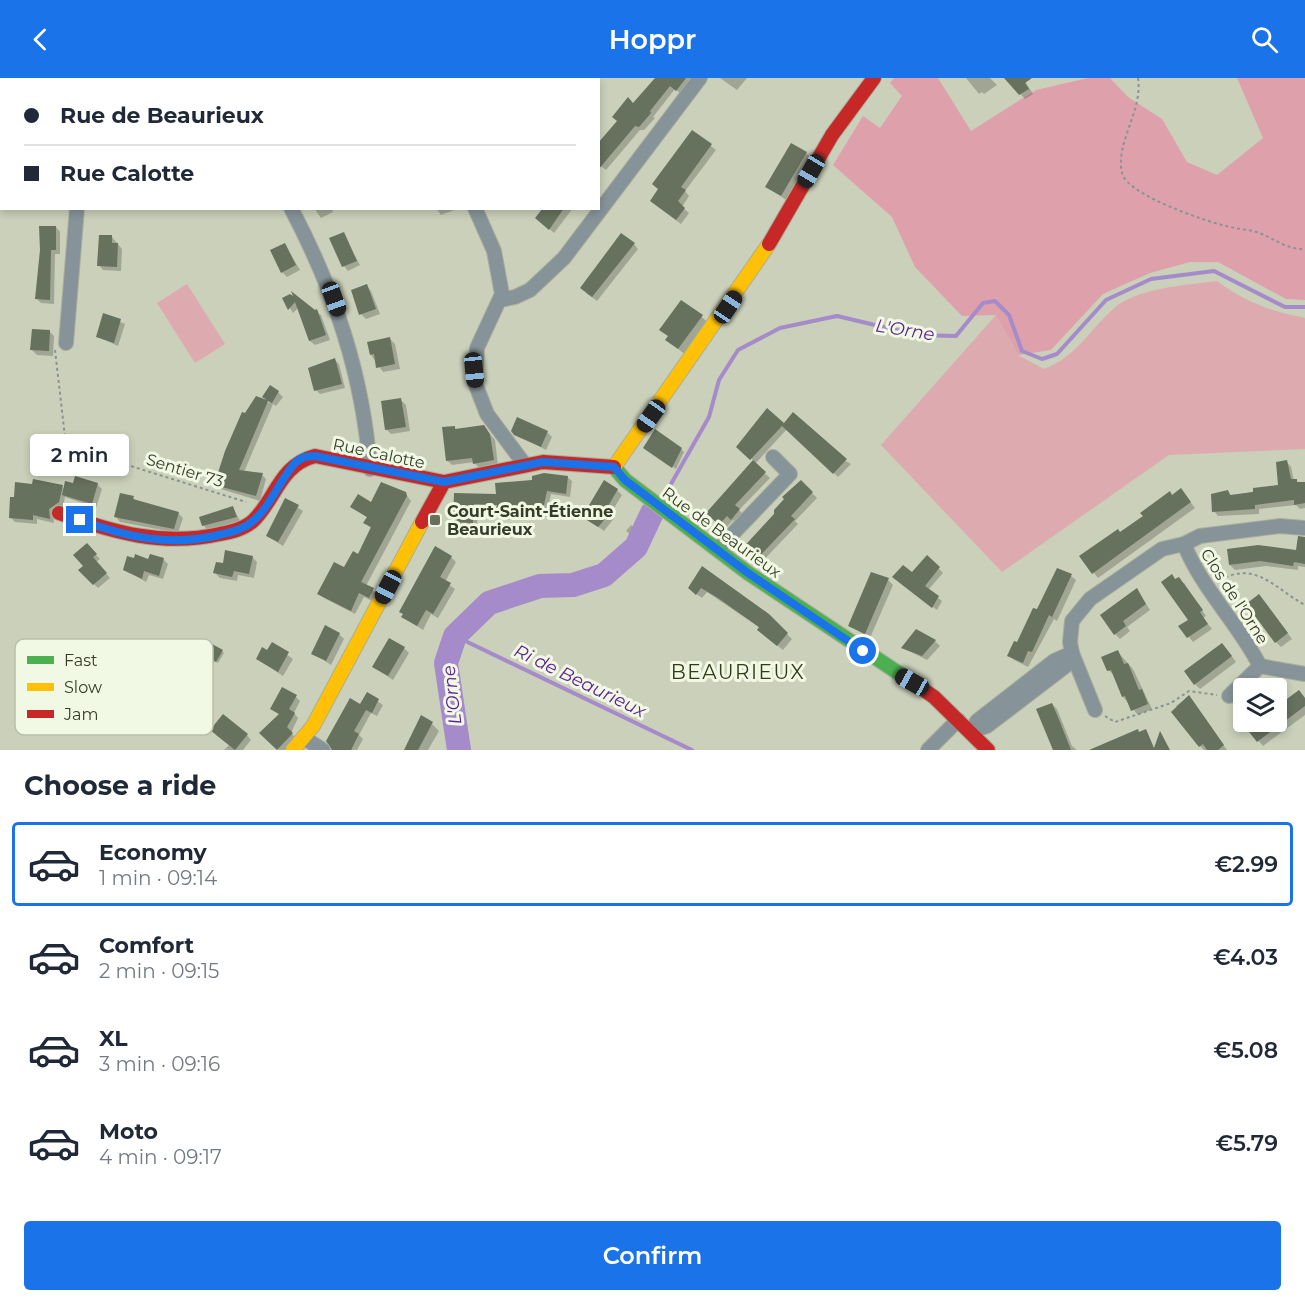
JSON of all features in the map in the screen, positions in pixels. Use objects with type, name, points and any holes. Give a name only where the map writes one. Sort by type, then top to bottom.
[{"type":"street","points":[[500,300],[530,290],[564,258],[700,78]]},
{"type":"street","points":[[293,750],[313,726],[444,482],[543,462],[614,467],[759,261],[832,135],[874,78]]},
{"type":"street","points":[[66,343],[77,210]]},
{"type":"street","points":[[292,210],[317,259],[347,337],[364,409],[370,469]]},
{"type":"street","points":[[476,210],[494,251],[502,294],[485,325],[477,348],[475,383],[487,414],[525,465]]},
{"type":"street","name":"Rue Calotte","points":[[59,513],[140,538],[185,542],[245,527],[254,520],[293,465],[304,457],[315,456],[370,469],[444,482]]},
{"type":"street","points":[[718,549],[790,474],[773,458]]},
{"type":"street","name":"Rue de Beaurieux","points":[[614,467],[625,480],[748,573],[934,697],[988,750]]},
{"type":"street","name":"Clos de l'Orne","points":[[1095,710],[1072,653],[1072,621],[1090,599],[1162,549],[1184,544],[1200,536],[1280,526],[1305,528]]},
{"type":"street","name":"Clos de l'Orne","points":[[1184,544],[1194,568],[1245,639],[1260,666]]},
{"type":"street","points":[[971,731],[987,726],[1067,665],[1072,653]]},
{"type":"street","name":"Clos de l'Orne","points":[[1260,666],[1305,674]]},
{"type":"street","name":"Clos de l'Orne","points":[[1229,696],[1260,666]]},
{"type":"street","points":[[928,750],[958,720]]},
{"type":"street","points":[[304,738],[323,750]]},
{"type":"path","points":[[1138,78],[1138,102],[1124,149],[1122,173],[1127,182],[1145,195],[1210,221],[1255,232],[1278,244],[1305,249]]},
{"type":"path","name":"Sentier 73","points":[[66,343],[55,347],[65,437],[73,448],[263,507]]},
{"type":"path","points":[[1209,589],[1230,575],[1248,571],[1270,582],[1305,605]]},
{"type":"path","points":[[1095,710],[1115,722],[1171,703],[1189,691],[1229,696]]},
{"type":"shaded area","points":[[894,78],[938,78],[971,131],[1036,90],[1088,78],[1110,78],[1128,97],[1162,119],[1187,162],[1217,175],[1263,138],[1237,78],[1305,78],[1305,300],[1286,299],[1218,262],[1190,262],[1150,273],[1103,294],[1051,350],[1018,355],[996,315],[962,316],[915,267],[892,217],[833,165],[863,116],[880,128],[902,96],[890,83]]},
{"type":"shaded area","points":[[1217,281],[1258,305],[1305,318],[1305,449],[1169,455],[1002,572],[881,445],[996,315],[1018,355],[1044,369],[1065,358],[1112,310],[1122,303],[1147,292]]},
{"type":"shaded area","points":[[187,284],[225,344],[195,363],[157,303]]},
{"type":"building","points":[[655,78],[686,78],[676,91],[670,86],[639,127],[635,126],[600,168],[600,141],[617,121],[612,117],[628,97],[633,103]]},
{"type":"building","points":[[1004,78],[1032,78],[1025,83],[1029,89],[1019,95]]},
{"type":"building","points":[[692,130],[712,144],[681,187],[686,190],[678,201],[685,208],[676,220],[650,201],[658,189],[652,184]]},
{"type":"building","points":[[791,143],[807,152],[781,196],[765,187]]},
{"type":"building","points":[[541,210],[563,210],[549,230],[535,218]]},
{"type":"building","points":[[39,226],[56,226],[56,250],[51,250],[50,300],[35,299],[40,250]]},
{"type":"building","points":[[344,232],[357,261],[342,267],[329,238]]},
{"type":"building","points":[[621,233],[635,243],[592,297],[580,288]]},
{"type":"building","points":[[99,235],[112,235],[112,243],[118,243],[117,267],[97,266]]},
{"type":"building","points":[[285,243],[296,265],[281,273],[270,250]]},
{"type":"building","points":[[367,284],[376,309],[359,315],[351,290]]},
{"type":"building","points":[[291,291],[315,310],[317,309],[326,335],[309,341],[295,302],[288,310],[282,298],[290,294],[293,296]]},
{"type":"building","points":[[681,300],[703,315],[678,349],[665,340],[668,336],[659,330]]},
{"type":"building","points":[[103,313],[121,319],[114,343],[96,337]]},
{"type":"building","points":[[32,329],[50,330],[49,351],[30,350]]},
{"type":"building","points":[[390,337],[395,364],[376,368],[374,354],[370,355],[367,342]]},
{"type":"building","points":[[335,358],[342,384],[314,391],[308,368]]},
{"type":"building","points":[[270,385],[279,391],[272,403],[268,401],[239,470],[263,473],[256,496],[214,485],[225,451],[242,412],[245,413],[256,396],[267,400],[262,397]]},
{"type":"building","points":[[401,398],[406,427],[385,430],[381,401]]},
{"type":"building","points":[[767,408],[784,423],[793,412],[847,459],[833,474],[782,426],[750,460],[736,447]]},
{"type":"building","points":[[517,417],[548,431],[541,447],[514,435],[511,431]]},
{"type":"building","points":[[484,425],[490,434],[494,460],[473,464],[472,458],[446,461],[442,427],[455,426],[455,429]]},
{"type":"building","points":[[655,429],[682,448],[672,468],[643,448]]},
{"type":"building","points":[[753,460],[766,472],[735,505],[740,509],[731,520],[727,516],[719,525],[706,513]]},
{"type":"building","points":[[1287,460],[1291,479],[1305,482],[1305,503],[1294,505],[1294,500],[1255,505],[1255,509],[1212,512],[1211,494],[1228,490],[1230,495],[1253,492],[1253,488],[1278,485],[1276,462]]},
{"type":"building","points":[[544,473],[568,476],[566,494],[547,491],[542,514],[498,516],[497,505],[474,504],[473,523],[453,522],[454,493],[496,494],[495,483],[532,480],[532,476]]},
{"type":"building","points":[[75,476],[98,483],[92,504],[62,495],[65,481],[73,483]]},
{"type":"building","points":[[33,479],[63,485],[59,502],[49,509],[50,519],[33,515],[33,520],[9,518],[10,497],[14,497],[15,482],[32,484]]},
{"type":"building","points":[[604,480],[618,489],[607,508],[612,511],[598,527],[582,517]]},
{"type":"building","points":[[801,480],[813,492],[791,516],[795,519],[753,563],[739,552],[774,514],[774,510],[784,499],[782,497]]},
{"type":"building","points":[[381,482],[406,492],[407,496],[361,582],[374,588],[369,598],[359,593],[351,611],[317,594],[334,562],[344,567],[353,551],[358,554],[371,527],[363,523],[367,517],[350,507],[358,494],[371,502]]},
{"type":"building","points":[[1181,488],[1191,502],[1092,574],[1079,556],[1118,529],[1120,532],[1143,516],[1140,513],[1170,491],[1172,495]]},
{"type":"building","points":[[120,493],[179,512],[174,529],[114,517]]},
{"type":"building","points":[[285,498],[299,505],[278,542],[266,536]]},
{"type":"building","points":[[233,506],[237,517],[202,526],[199,517]]},
{"type":"building","points":[[1298,536],[1305,537],[1305,564],[1294,562],[1293,566],[1260,561],[1229,565],[1227,549],[1258,545],[1296,550]]},
{"type":"building","points":[[87,543],[97,554],[93,557],[107,573],[93,585],[78,570],[83,566],[73,555]]},
{"type":"building","points":[[435,546],[452,556],[440,577],[451,583],[433,614],[426,610],[417,626],[401,617],[403,614],[399,612]]},
{"type":"building","points":[[225,550],[253,556],[249,574],[234,571],[232,577],[213,573],[216,562],[223,563]]},
{"type":"building","points":[[135,554],[148,559],[150,554],[164,558],[159,576],[144,571],[142,579],[123,570],[127,556],[134,558]]},
{"type":"building","points":[[927,555],[940,567],[925,586],[939,596],[932,608],[892,577],[903,565],[912,572]]},
{"type":"building","points":[[702,566],[769,614],[788,633],[777,646],[757,630],[759,627],[718,598],[701,588],[696,595],[688,588]]},
{"type":"building","points":[[1057,568],[1072,574],[1052,617],[1049,615],[1032,652],[1028,651],[1023,663],[1007,656],[1014,641],[1017,642],[1033,608],[1037,609]]},
{"type":"building","points":[[871,572],[889,578],[865,634],[848,626]]},
{"type":"building","points":[[1172,574],[1175,579],[1179,577],[1203,610],[1200,612],[1208,624],[1187,638],[1178,626],[1188,620],[1161,582]]},
{"type":"building","points":[[1137,588],[1146,604],[1123,621],[1126,626],[1114,635],[1100,615]]},
{"type":"building","points":[[1259,594],[1288,633],[1275,643],[1246,604]]},
{"type":"building","points":[[325,625],[340,633],[326,661],[311,654]]},
{"type":"building","points":[[916,629],[936,640],[922,656],[901,648]]},
{"type":"building","points":[[389,638],[405,647],[388,676],[372,667]]},
{"type":"building","points":[[272,642],[289,652],[278,672],[256,659],[262,647],[267,650]]},
{"type":"building","points":[[1222,643],[1232,656],[1194,685],[1184,671]]},
{"type":"building","points":[[213,645],[223,650],[216,662],[213,660]]},
{"type":"building","points":[[1118,650],[1124,664],[1128,663],[1139,690],[1142,689],[1148,704],[1131,711],[1125,696],[1122,697],[1111,670],[1107,671],[1101,657]]},
{"type":"building","points":[[282,687],[297,695],[289,709],[295,713],[287,727],[293,733],[277,750],[259,733],[279,714],[270,709]]},
{"type":"building","points":[[1299,690],[1305,698],[1305,706],[1287,720],[1287,699]]},
{"type":"building","points":[[367,692],[379,699],[372,713],[366,710],[354,731],[359,734],[351,750],[332,750],[326,741],[350,698],[360,704]]},
{"type":"building","points":[[1189,695],[1224,745],[1218,750],[1207,750],[1203,744],[1199,747],[1171,712]]},
{"type":"building","points":[[1052,703],[1071,750],[1053,750],[1036,709]]},
{"type":"building","points":[[223,714],[248,734],[235,750],[213,732],[213,726]]},
{"type":"building","points":[[421,715],[433,722],[418,750],[404,750]]},
{"type":"building","points":[[1138,729],[1139,732],[1146,729],[1154,748],[1160,731],[1170,750],[1089,750]]},
{"type":"building","points":[[1249,732],[1270,732],[1257,742]]},
{"type":"waterway","name":"L'Orne","points":[[663,498],[709,417],[719,380],[738,350],[780,328],[837,316],[917,335],[956,336],[983,303],[995,301],[1009,315],[1022,351],[1042,359],[1057,354],[1106,300],[1151,279],[1214,271],[1285,307],[1305,307]]},
{"type":"waterway","name":"L'Orne","points":[[459,750],[446,663],[455,636],[489,603],[540,586],[573,585],[604,575],[636,547],[652,513]]},
{"type":"waterway","name":"Ri de Beaurieux","points":[[455,636],[692,750]]},
{"type":"traffic: fast","points":[[614,467],[625,480],[748,573],[921,688]]},
{"type":"traffic: slow","points":[[614,467],[769,244]]},
{"type":"traffic: slow","points":[[293,750],[313,726],[422,522]]},
{"type":"traffic: jam","points":[[769,244],[832,135],[874,78]]},
{"type":"traffic: jam","points":[[59,513],[138,536],[178,539],[199,538],[229,532],[242,528],[254,520],[286,474],[303,460],[315,456],[444,482]]},
{"type":"traffic: jam","points":[[422,522],[444,482],[543,462],[614,467]]},
{"type":"traffic: jam","points":[[921,688],[934,697],[988,750]]},
{"type":"place","name":"Court-Saint-Étienne Beaurieux","points":[[435,520]]},
{"type":"district","name":"BEAURIEUX","points":[[738,672]]},
{"type":"route","points":[[80,520],[100,528],[162,541],[185,542],[233,531],[245,527],[254,520],[293,465],[304,457],[315,456],[411,478],[444,482],[543,462],[599,468],[614,467],[625,480],[748,573],[863,651]]}]
